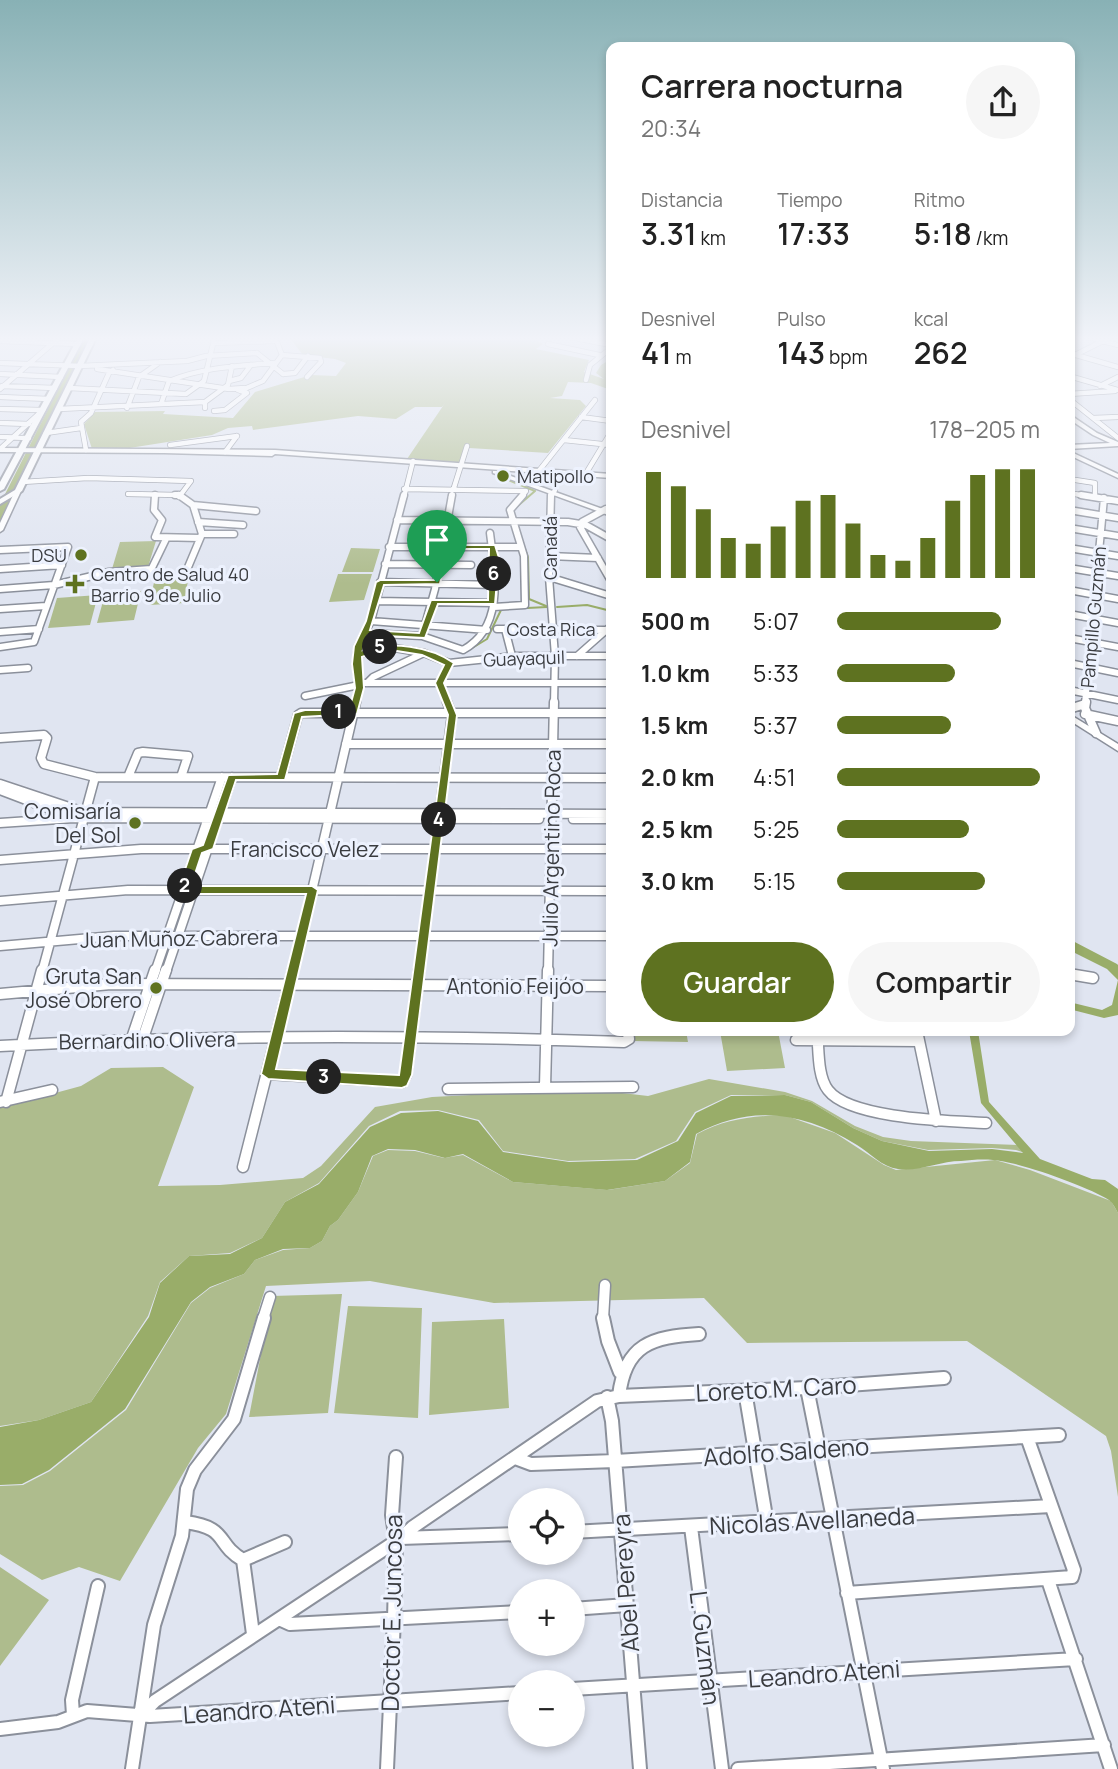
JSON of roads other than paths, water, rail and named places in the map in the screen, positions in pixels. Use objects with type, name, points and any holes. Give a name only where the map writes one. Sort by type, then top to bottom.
[{"type":"highway","points":[[2,486],[39,419]]},
{"type":"highway","points":[[0,502],[16,493],[54,419]]},
{"type":"main road","points":[[1075,420],[1095,434],[1118,444]]},
{"type":"main road","points":[[1075,426],[1097,440],[1099,443],[1094,445]]},
{"type":"main road","points":[[1075,447],[1118,444]]},
{"type":"main road","points":[[0,449],[178,449],[272,453],[606,476]]},
{"type":"main road","points":[[1075,457],[1118,476]]},
{"type":"main road","points":[[470,466],[554,491]]},
{"type":"main road","points":[[493,468],[606,510]]},
{"type":"main road","points":[[1110,472],[1118,470]]},
{"type":"main road","points":[[0,530],[16,493]]},
{"type":"main road","points":[[1075,716],[1118,748]]},
{"type":"street","points":[[0,449],[33,419]]},
{"type":"street","points":[[84,419],[81,428],[86,450]]},
{"type":"street","points":[[538,471],[580,419]]},
{"type":"street","points":[[1094,419],[1118,438]]},
{"type":"street","points":[[0,422],[37,424]]},
{"type":"street","points":[[46,433],[81,428]]},
{"type":"street","points":[[170,444],[178,449],[237,436],[225,451]]},
{"type":"street","points":[[0,437],[29,438]]},
{"type":"street","points":[[564,440],[606,444]]},
{"type":"street","points":[[585,475],[606,440]]},
{"type":"street","points":[[422,636],[434,601],[459,465],[467,446]]},
{"type":"street","points":[[243,1167],[290,985],[362,683],[357,655],[376,601],[413,461]]},
{"type":"street","points":[[22,482],[88,478],[190,480],[192,482],[179,495]]},
{"type":"street","points":[[1075,480],[1095,483],[1095,497]]},
{"type":"street","points":[[376,601],[524,605],[524,561],[511,521],[510,509],[526,493],[525,490],[404,489]]},
{"type":"street","name":"Canadá","points":[[552,608],[549,520],[554,491]]},
{"type":"street","points":[[128,494],[179,495],[193,505],[256,511]]},
{"type":"street","points":[[1075,494],[1118,501]]},
{"type":"street","points":[[155,495],[154,510],[162,520],[155,537],[166,539],[234,534]]},
{"type":"street","name":"Pampillo Guzmán","points":[[1096,733],[1085,709],[1104,498]]},
{"type":"street","points":[[186,572],[201,536],[193,505]]},
{"type":"street","points":[[1075,511],[1118,518]]},
{"type":"street","points":[[581,524],[606,512]]},
{"type":"street","points":[[397,520],[549,520],[581,524],[606,536]]},
{"type":"street","points":[[198,522],[243,525]]},
{"type":"street","points":[[581,524],[606,572]]},
{"type":"street","points":[[1075,529],[1118,536]]},
{"type":"street","points":[[365,633],[422,636],[463,650],[479,641],[487,630],[493,605],[490,533]]},
{"type":"street","points":[[0,589],[54,585],[109,572],[150,572],[166,539]]},
{"type":"street","points":[[0,550],[68,546],[34,642],[0,647]]},
{"type":"street","points":[[389,547],[521,547]]},
{"type":"street","points":[[1075,549],[1118,556]]},
{"type":"street","points":[[549,556],[598,558]]},
{"type":"street","points":[[384,564],[471,565]]},
{"type":"street","points":[[0,569],[62,565]]},
{"type":"street","points":[[1075,569],[1118,576]]},
{"type":"street","points":[[549,577],[606,594]]},
{"type":"street","points":[[380,582],[494,585]]},
{"type":"street","points":[[1075,591],[1118,599]]},
{"type":"street","points":[[0,609],[46,606]]},
{"type":"street","name":"Julio Argentino Roca","points":[[545,1087],[555,656],[552,608]]},
{"type":"street","points":[[1075,615],[1118,623]]},
{"type":"street","name":"Costa Rica","points":[[370,621],[487,630]]},
{"type":"street","name":"Costa Rica","points":[[496,629],[606,628]]},
{"type":"street","points":[[0,632],[38,629]]},
{"type":"street","points":[[505,629],[512,656]]},
{"type":"street","points":[[577,656],[606,630]]},
{"type":"street","points":[[1075,639],[1118,647]]},
{"type":"street","name":"Guayaquil","points":[[357,655],[380,646],[424,653],[449,663],[512,656],[606,656]]},
{"type":"street","points":[[362,683],[424,653]]},
{"type":"street","points":[[268,1074],[402,1082],[411,1038],[449,744],[452,713],[440,683],[449,663]]},
{"type":"street","points":[[1075,664],[1118,673]]},
{"type":"street","points":[[0,670],[28,668]]},
{"type":"street","points":[[305,695],[362,683],[606,683]]},
{"type":"street","points":[[1075,691],[1118,700]]},
{"type":"street","points":[[1075,711],[1085,709],[1118,721]]},
{"type":"street","points":[[281,777],[298,715],[301,713],[606,713]]},
{"type":"street","points":[[1,740],[40,734],[47,738],[41,758],[44,764],[95,777],[606,778]]},
{"type":"street","points":[[346,744],[606,744]]},
{"type":"street","points":[[128,777],[138,753],[143,752],[188,756],[181,777]]},
{"type":"street","points":[[3,1102],[51,941],[80,816],[95,777]]},
{"type":"street","points":[[143,1038],[156,985],[202,849],[222,777]]},
{"type":"street","points":[[202,849],[219,816],[232,777]]},
{"type":"street","points":[[0,784],[80,816]]},
{"type":"street","points":[[0,790],[80,816]]},
{"type":"street","points":[[0,823],[80,816],[606,814]]},
{"type":"street","points":[[552,816],[606,819]]},
{"type":"street","name":"Francisco Velez","points":[[0,860],[202,849],[606,849]]},
{"type":"street","points":[[0,901],[128,890],[606,891]]},
{"type":"street","name":"Juan Muñoz Cabrera","points":[[0,946],[114,936],[172,935],[606,936]]},
{"type":"street","points":[[1075,975],[1093,978]]},
{"type":"street","name":"Antonio Feijóo","points":[[0,994],[106,984],[606,986]]},
{"type":"street","points":[[132,1038],[156,985]]},
{"type":"street","name":"Bernardino Olivera","points":[[0,1046],[132,1038],[411,1038],[595,1043],[624,1036]]},
{"type":"street","points":[[796,1040],[813,1036]]},
{"type":"street","points":[[817,1036],[825,1084],[832,1094],[861,1107],[913,1119],[986,1123]]},
{"type":"street","points":[[918,1036],[936,1121]]},
{"type":"street","points":[[448,1089],[633,1087]]},
{"type":"street","points":[[3,1102],[52,1090]]},
{"type":"street","points":[[605,1285],[601,1305],[620,1372]]},
{"type":"street","points":[[132,1769],[155,1625],[185,1522],[185,1499],[190,1479],[234,1419],[270,1297]]},
{"type":"street","points":[[620,1372],[635,1352],[646,1344],[664,1337],[699,1334]]},
{"type":"street","name":"Abel Pereyra","points":[[620,1372],[613,1396],[615,1461],[640,1769]]},
{"type":"street","name":"Loreto M. Caro","points":[[613,1396],[807,1388],[944,1378]]},
{"type":"street","points":[[807,1388],[882,1765]]},
{"type":"street","points":[[745,1391],[768,1523]]},
{"type":"street","points":[[141,1715],[155,1701],[279,1619],[302,1600],[399,1539],[586,1407],[613,1396]]},
{"type":"street","name":"Adolfo Saldeno","points":[[515,1458],[531,1464],[615,1461],[1059,1435]]},
{"type":"street","points":[[847,1593],[1048,1580],[1074,1575],[1027,1437]]},
{"type":"street","name":"Doctor E. Juncosa","points":[[387,1769],[399,1539],[392,1514],[396,1457]]},
{"type":"street","name":"Nicolás Avellaneda","points":[[585,1531],[1051,1506]]},
{"type":"street","points":[[185,1522],[215,1528],[222,1534],[235,1556],[243,1560],[285,1542]]},
{"type":"street","name":"L. Guzmán","points":[[691,1527],[722,1769]]},
{"type":"street","points":[[399,1539],[508,1534]]},
{"type":"street","points":[[243,1560],[254,1634]]},
{"type":"street","points":[[1048,1580],[1111,1769]]},
{"type":"street","points":[[73,1715],[72,1700],[98,1586]]},
{"type":"street","points":[[585,1608],[627,1605]]},
{"type":"street","points":[[279,1619],[290,1624],[508,1613]]},
{"type":"street","name":"Leandro Ateni","points":[[585,1688],[1076,1658]]},
{"type":"street","name":"Leandro Ateni","points":[[0,1729],[58,1722],[87,1711],[141,1715],[508,1694]]},
{"type":"street","points":[[738,1769],[882,1765],[1104,1745]]},
{"type":"waterway","points":[[496,475],[535,491],[513,510],[514,513]]},
{"type":"waterway","points":[[522,541],[528,557],[529,599],[546,606]]},
{"type":"waterway","points":[[557,607],[587,605],[606,610]]},
{"type":"waterway","points":[[527,608],[547,607]]},
{"type":"waterway","points":[[447,647],[464,653],[487,639],[501,610]]},
{"type":"waterway","points":[[365,641],[380,637]]},
{"type":"place","name":"Matipollo","points":[[503,476]]},
{"type":"place","name":"DSU","points":[[81,555]]},
{"type":"place","name":"Centro de Salud 40 Barrio 9 de Julio","points":[[75,584]]},
{"type":"place","name":"Comisaría Del Sol","points":[[135,823]]},
{"type":"place","name":"Gruta San José Obrero","points":[[156,988]]}]
